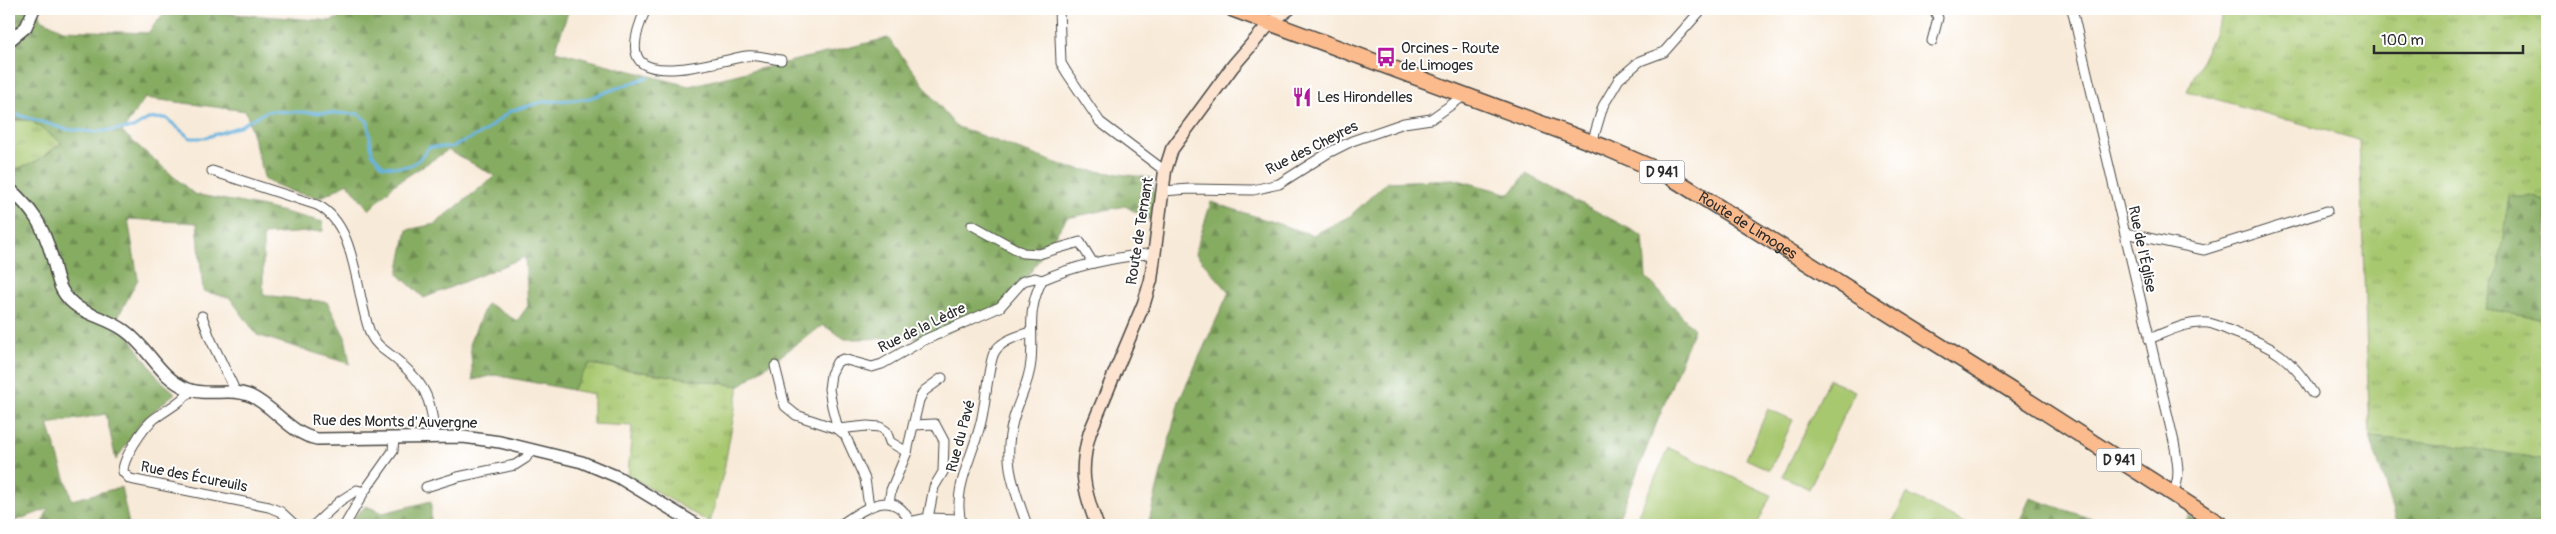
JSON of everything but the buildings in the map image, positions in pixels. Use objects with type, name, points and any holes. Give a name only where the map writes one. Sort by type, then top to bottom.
[{"type":"main road","name":"Route de Limoges","points":[[1233,9],[1592,143],[1670,176],[2017,394],[2221,525]]},
{"type":"main road","name":"Route de Ternant","points":[[1096,525],[1082,476],[1084,454],[1090,432],[1144,303],[1155,253],[1165,171],[1172,149],[1233,66],[1271,22],[1289,9]]},
{"type":"street","points":[[9,41],[26,28],[34,9]]},
{"type":"street","points":[[646,9],[638,27],[636,48],[639,60],[647,66],[661,69],[709,65],[748,55],[781,60]]},
{"type":"street","points":[[1059,9],[1061,64],[1100,122],[1165,171]]},
{"type":"street","points":[[1592,143],[1603,106],[1619,79],[1640,61],[1664,52],[1702,9]]},
{"type":"street","points":[[1932,41],[1938,18],[1934,9]]},
{"type":"street","name":"Rue de l'Église","points":[[2072,9],[2174,442],[2178,478],[2177,486],[2172,494]]},
{"type":"street","name":"Rue des Cheyres","points":[[1163,191],[1190,189],[1253,190],[1279,184],[1328,153],[1352,141],[1404,123],[1431,120],[1465,95]]},
{"type":"street","points":[[212,171],[328,210],[334,218],[352,258],[361,302],[372,337],[378,345],[411,372],[425,390],[432,414],[434,437]]},
{"type":"street","name":"Rue des Monts d'Auvergne","points":[[9,188],[37,216],[46,236],[62,289],[78,309],[124,330],[139,343],[166,376],[191,390],[207,393],[233,392],[251,396],[291,428],[307,437],[331,439],[476,438],[582,462],[618,477],[697,525]]},
{"type":"street","points":[[2125,233],[2204,250],[2327,211]]},
{"type":"street","points":[[972,225],[1023,252],[1039,254],[1080,242],[1093,263]]},
{"type":"street","points":[[1027,525],[1010,474],[1008,451],[1013,420],[1025,390],[1031,362],[1030,316],[1036,293],[1042,280],[1093,263],[1155,253]]},
{"type":"street","name":"Rue de la Lèdre","points":[[869,506],[864,479],[845,435],[838,430],[829,389],[831,374],[836,362],[843,359],[872,367],[882,364],[922,341],[1000,307],[1023,281],[1035,278],[1042,280]]},
{"type":"street","points":[[202,316],[210,338],[233,386],[233,392]]},
{"type":"street","points":[[2149,339],[2182,326],[2208,323],[2246,336],[2277,351],[2298,369],[2313,393]]},
{"type":"street","name":"Rue du Pavé","points":[[910,524],[928,518],[961,522],[961,493],[967,464],[982,420],[994,353],[1005,342],[1030,332]]},
{"type":"street","points":[[775,366],[785,406],[796,416],[838,430],[867,426],[880,427],[886,431],[890,442],[907,452]]},
{"type":"street","points":[[889,503],[891,490],[907,452],[919,400],[924,391],[942,378]]},
{"type":"street","name":"Rue des Écureuils","points":[[191,390],[181,401],[153,420],[144,430],[127,457],[123,472],[130,479],[254,503],[281,512],[295,525]]},
{"type":"street","points":[[914,424],[935,424],[944,441],[943,472],[934,487],[928,518]]},
{"type":"street","points":[[345,525],[364,492],[393,450],[394,438]]},
{"type":"street","points":[[426,487],[458,477],[515,465],[526,458],[531,449]]},
{"type":"street","points":[[314,525],[340,500],[358,490],[364,492]]},
{"type":"street","points":[[840,525],[869,506],[889,503],[897,507],[910,524]]},
{"type":"green space","points":[[9,9],[37,9],[41,19],[63,30],[148,33],[167,9],[331,21],[359,9],[569,9],[555,51],[689,86],[888,38],[955,126],[1070,168],[1152,178],[1155,200],[1152,221],[1125,206],[1067,218],[1007,307],[934,338],[845,339],[823,325],[739,386],[589,364],[572,390],[495,375],[473,380],[470,342],[487,303],[517,321],[528,306],[525,257],[424,298],[398,274],[407,230],[435,224],[495,176],[448,150],[395,184],[369,210],[348,183],[320,198],[293,192],[265,180],[246,111],[145,98],[122,132],[194,194],[264,207],[323,222],[323,231],[263,235],[263,295],[327,302],[345,337],[350,364],[257,335],[230,298],[203,291],[197,223],[128,219],[138,279],[117,319],[158,378],[175,393],[141,422],[116,460],[106,414],[48,424],[72,500],[121,487],[129,525],[41,525],[48,509],[9,523],[9,205],[12,171],[39,160],[62,143],[30,120],[9,120]]},
{"type":"green space","points":[[2221,9],[2547,9],[2547,202],[2531,196],[2509,197],[2498,271],[2485,308],[2547,319],[2547,457],[2542,459],[2454,445],[2370,437],[2359,140],[2187,91],[2225,11]]},
{"type":"green space","points":[[9,120],[30,120],[62,142],[39,160],[12,171],[9,205]]},
{"type":"green space","points":[[1526,174],[1643,236],[1646,277],[1694,329],[1616,525],[1148,525],[1179,401],[1229,292],[1195,253],[1211,202],[1313,235],[1350,216],[1387,182],[1454,179],[1510,194]]},
{"type":"green space","points":[[2509,196],[2531,196],[2547,202],[2547,319],[2485,309],[2498,271]]},
{"type":"green space","points":[[589,364],[739,386],[724,470],[710,523],[628,475],[632,426],[593,424],[593,394],[572,390]]},
{"type":"green space","points":[[1829,379],[1855,391],[1809,489],[1783,476]]},
{"type":"green space","points":[[1768,409],[1793,420],[1770,470],[1746,459]]},
{"type":"green space","points":[[2370,437],[2454,445],[2542,459],[2547,457],[2547,525],[2398,525]]},
{"type":"green space","points":[[1669,448],[1771,495],[1757,525],[1633,525]]},
{"type":"green space","points":[[1907,494],[1966,524],[1966,525],[1891,525]]},
{"type":"green space","points":[[2030,498],[2110,525],[2018,525]]},
{"type":"green space","points":[[431,501],[431,525],[350,525],[356,515],[366,506],[383,513]]},
{"type":"green space","points":[[2189,516],[2204,525],[2182,525]]},
{"type":"waterway","points":[[9,112],[65,129],[94,132],[133,128],[148,119],[166,118],[190,138],[204,138],[238,127],[267,111],[359,114],[368,122],[372,153],[383,166],[404,167],[415,163],[429,147],[452,147],[484,132],[510,111],[542,102],[587,99],[648,77]]},
{"type":"place","name":"Orcines - Route de Limoges","points":[[1386,57]]},
{"type":"place","name":"Les Hirondelles","points":[[1302,97]]}]
